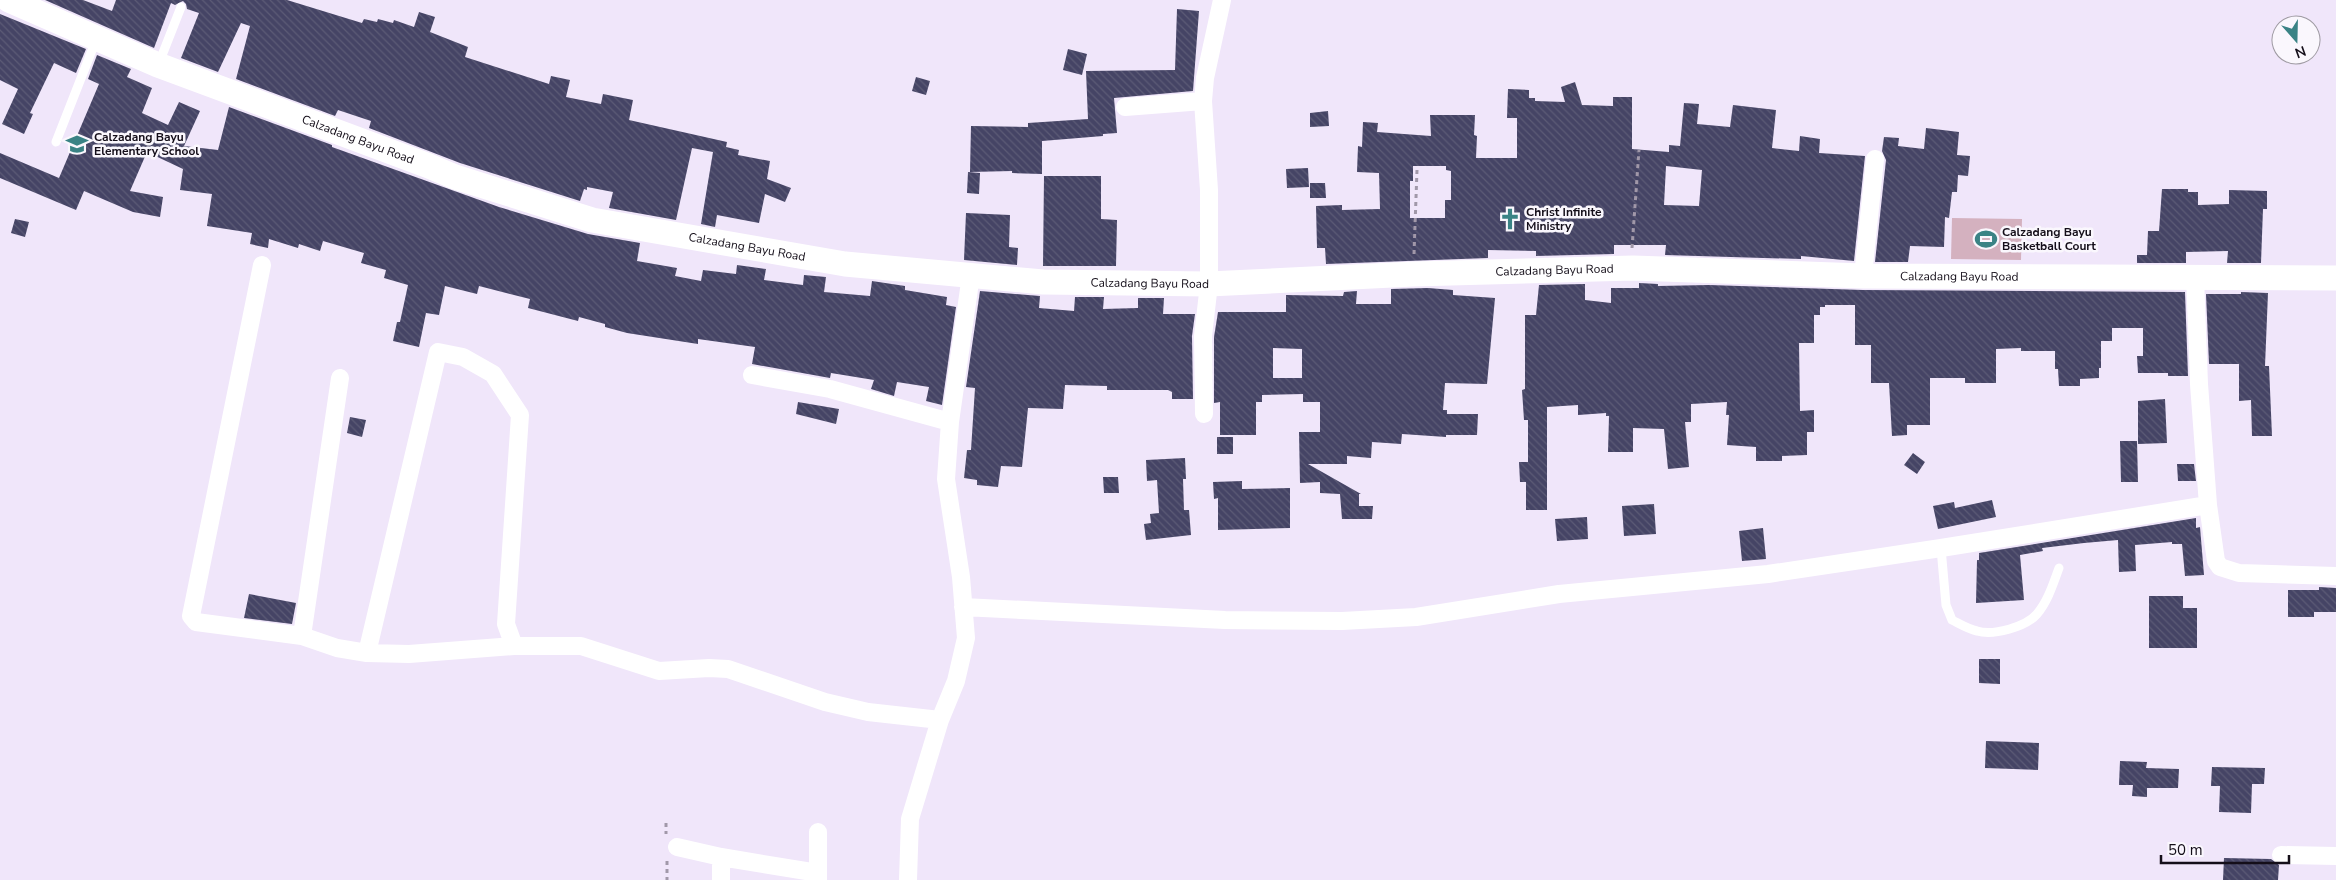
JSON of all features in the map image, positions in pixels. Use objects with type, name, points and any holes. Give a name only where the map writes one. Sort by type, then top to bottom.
[{"type":"street","points":[[1204,414],[1203,336],[1210,284],[1209,190],[1203,101],[1205,78],[1222,0]]},
{"type":"street","name":"Calzadang Bayu Road","points":[[17,1],[96,40],[158,65],[455,177],[592,220],[845,264],[1043,282],[1210,284],[1413,274],[1633,268],[1863,276],[2336,278]]},
{"type":"street","points":[[1125,107],[1203,101]]},
{"type":"street","points":[[1863,276],[1875,159]]},
{"type":"street","points":[[262,265],[191,616],[196,622],[302,636],[337,648],[367,652],[409,654],[514,646],[582,646],[659,671],[709,668],[728,669],[749,674],[825,702],[868,712],[940,720]]},
{"type":"street","points":[[908,880],[910,819],[940,720],[961,666],[966,638],[962,577],[946,479],[950,422],[971,275]]},
{"type":"street","points":[[2195,276],[2199,384],[2208,504],[2216,561],[2220,567],[2239,573],[2336,576]]},
{"type":"street","points":[[367,652],[438,352],[463,357],[493,374],[520,415],[506,624],[514,646]]},
{"type":"street","points":[[752,375],[830,389],[950,422]]},
{"type":"street","points":[[302,636],[340,378]]},
{"type":"street","points":[[963,607],[1225,620],[1342,621],[1416,617],[1559,594],[1768,574],[1941,548],[2208,504]]},
{"type":"street","points":[[677,847],[818,877],[818,832]]},
{"type":"street","points":[[2281,855],[2336,856]]},
{"type":"street","points":[[721,857],[721,880]]},
{"type":"lane","points":[[158,65],[181,7]]},
{"type":"lane","points":[[56,142],[96,40]]},
{"type":"lane","points":[[1941,548],[1946,605],[1952,620],[1978,632],[2008,630],[2025,624],[2036,615],[2046,601],[2059,568]]},
{"type":"path","points":[[1633,268],[1638,150]]},
{"type":"path","points":[[1413,274],[1417,170]]},
{"type":"shaded area","name":"Calzadang Bayu Basketball Court","points":[[1952,218],[2022,219],[2021,260],[1951,259]]},
{"type":"building","points":[[45,0],[83,0],[112,11],[116,0],[287,0],[362,23],[364,19],[377,22],[378,19],[393,23],[394,20],[414,27],[419,12],[435,17],[430,32],[468,47],[465,57],[549,84],[551,76],[570,80],[566,97],[601,104],[603,94],[633,100],[629,120],[727,142],[726,147],[739,150],[738,155],[770,161],[767,179],[791,188],[785,202],[765,194],[759,223],[717,215],[715,227],[701,224],[713,152],[692,148],[676,220],[609,208],[613,192],[587,187],[587,190],[584,189],[580,201],[460,163],[369,128],[371,121],[338,110],[335,116],[236,79],[250,26],[241,23],[218,72],[181,58],[199,13],[187,9],[183,1],[175,5],[171,3],[154,48]]},
{"type":"building","points":[[1177,9],[1199,11],[1193,91],[1114,98],[1117,133],[1042,141],[1042,174],[1012,173],[1012,171],[970,172],[971,126],[1028,127],[1028,123],[1088,119],[1086,71],[1175,70]]},
{"type":"building","points":[[0,14],[86,49],[76,73],[54,63],[30,113],[33,114],[24,134],[2,124],[18,89],[0,80]]},
{"type":"building","points":[[1068,49],[1087,54],[1082,75],[1063,70]]},
{"type":"building","points":[[97,55],[131,69],[127,77],[152,88],[142,113],[168,125],[179,102],[200,111],[184,146],[218,150],[229,107],[332,145],[332,147],[499,207],[588,234],[640,243],[637,261],[677,268],[675,276],[701,281],[703,270],[736,274],[737,265],[766,269],[764,280],[803,285],[804,275],[826,277],[824,292],[870,296],[872,281],[905,286],[905,290],[947,297],[946,305],[956,307],[942,405],[926,401],[929,387],[897,382],[894,396],[871,389],[874,380],[831,373],[830,378],[752,364],[755,347],[698,339],[698,344],[627,333],[605,327],[605,324],[579,317],[578,321],[528,308],[530,299],[479,286],[477,294],[445,286],[439,315],[426,313],[419,347],[393,341],[397,322],[400,322],[408,285],[384,278],[386,270],[361,263],[364,253],[323,241],[320,251],[299,244],[298,248],[269,239],[268,248],[250,244],[252,233],[207,226],[212,194],[180,190],[183,169],[147,152],[130,191],[163,197],[160,217],[133,212],[84,191],[76,210],[0,178],[0,153],[59,178],[99,84],[88,79]]},
{"type":"building","points":[[916,77],[930,81],[926,95],[912,91]]},
{"type":"building","points":[[1575,82],[1582,105],[1613,106],[1613,97],[1632,97],[1632,149],[1669,152],[1669,145],[1680,146],[1684,103],[1699,104],[1697,124],[1730,127],[1733,105],[1776,110],[1772,148],[1799,151],[1800,136],[1820,139],[1819,153],[1865,156],[1854,261],[1801,256],[1801,259],[1665,255],[1666,245],[1614,245],[1614,254],[1536,256],[1536,251],[1488,250],[1488,258],[1326,264],[1325,248],[1317,248],[1316,206],[1342,205],[1342,210],[1380,209],[1379,173],[1357,172],[1358,146],[1362,147],[1363,122],[1378,123],[1377,132],[1431,136],[1430,115],[1475,115],[1474,135],[1477,136],[1476,158],[1517,158],[1517,118],[1507,118],[1508,89],[1529,90],[1529,98],[1535,98],[1535,101],[1565,102],[1561,87]],"holes":[[[1413,166],[1446,166],[1446,170],[1451,171],[1451,200],[1445,200],[1445,218],[1410,218],[1410,181],[1413,181]],[[1666,166],[1702,170],[1699,206],[1664,205]]]},
{"type":"building","points":[[1328,111],[1329,126],[1310,127],[1310,113]]},
{"type":"building","points":[[1926,128],[1959,132],[1957,155],[1970,156],[1968,176],[1958,175],[1957,192],[1952,192],[1949,218],[1945,217],[1944,247],[1910,246],[1908,262],[1875,262],[1886,160],[1882,151],[1884,137],[1899,138],[1898,146],[1924,149]]},
{"type":"building","points":[[1308,168],[1309,187],[1287,188],[1286,169]]},
{"type":"building","points":[[968,172],[980,173],[979,194],[967,193]]},
{"type":"building","points":[[1044,176],[1101,176],[1101,219],[1117,220],[1116,266],[1043,266]]},
{"type":"building","points":[[1310,183],[1325,183],[1326,198],[1310,198]]},
{"type":"building","points":[[2162,189],[2188,189],[2188,192],[2198,192],[2198,205],[2229,204],[2229,190],[2267,191],[2267,209],[2263,209],[2261,263],[2227,263],[2228,251],[2186,252],[2186,263],[2137,263],[2137,255],[2147,255],[2148,231],[2159,231]]},
{"type":"building","points":[[966,213],[1010,215],[1009,247],[1018,248],[1017,265],[964,260]]},
{"type":"building","points":[[15,219],[29,222],[25,237],[11,233]]},
{"type":"building","points":[[1639,283],[1658,284],[1658,286],[1709,285],[1863,290],[2185,292],[2188,376],[2168,376],[2168,373],[2138,373],[2137,356],[2143,356],[2143,328],[2112,328],[2112,341],[2101,341],[2099,378],[2080,379],[2080,386],[2059,386],[2058,369],[2055,369],[2055,351],[2021,351],[2021,348],[1996,349],[1996,383],[1965,383],[1965,378],[1930,378],[1930,425],[1907,425],[1907,435],[1892,436],[1889,383],[1871,383],[1871,345],[1855,345],[1855,305],[1825,305],[1825,307],[1820,307],[1820,315],[1814,315],[1814,343],[1799,343],[1800,411],[1814,410],[1814,432],[1807,432],[1807,455],[1782,456],[1782,461],[1756,461],[1756,447],[1727,445],[1729,415],[1726,415],[1727,402],[1691,404],[1691,422],[1685,422],[1689,467],[1668,469],[1664,429],[1633,428],[1633,452],[1608,452],[1609,416],[1606,416],[1606,413],[1578,415],[1578,405],[1547,407],[1547,510],[1526,510],[1526,482],[1520,482],[1519,462],[1528,462],[1528,420],[1524,420],[1522,390],[1525,389],[1525,315],[1536,315],[1539,285],[1585,284],[1585,300],[1611,303],[1611,288],[1639,288]]},
{"type":"building","points":[[1428,288],[1453,290],[1453,295],[1495,298],[1487,384],[1445,383],[1443,410],[1447,410],[1447,414],[1478,414],[1477,435],[1446,435],[1446,437],[1402,434],[1401,444],[1372,442],[1371,458],[1347,456],[1347,464],[1308,464],[1361,494],[1359,494],[1359,506],[1373,506],[1372,519],[1342,519],[1340,494],[1320,493],[1320,482],[1300,483],[1299,432],[1320,432],[1320,402],[1303,402],[1303,394],[1262,395],[1262,402],[1256,402],[1256,435],[1220,435],[1220,402],[1214,403],[1214,337],[1218,312],[1286,312],[1286,295],[1343,296],[1344,292],[1357,291],[1356,304],[1391,304],[1391,289]],"holes":[[[1273,348],[1302,349],[1302,378],[1273,378]]]},
{"type":"building","points":[[980,291],[1040,296],[1039,308],[1074,311],[1075,297],[1104,297],[1103,309],[1138,308],[1138,298],[1164,298],[1163,314],[1195,314],[1192,336],[1193,399],[1172,399],[1172,392],[1168,390],[1107,390],[1107,386],[1065,385],[1063,409],[1028,408],[1022,467],[1001,466],[998,487],[977,485],[977,480],[964,478],[967,450],[971,450],[975,388],[966,387]]},
{"type":"building","points":[[2241,292],[2268,293],[2265,366],[2269,366],[2272,436],[2252,436],[2251,400],[2239,401],[2239,364],[2209,364],[2206,294],[2241,294]]},
{"type":"building","points":[[2165,399],[2167,443],[2138,444],[2138,401]]},
{"type":"building","points":[[798,402],[839,409],[836,424],[796,414]]},
{"type":"building","points":[[350,417],[366,420],[362,437],[347,433]]},
{"type":"building","points":[[1217,437],[1233,437],[1233,454],[1217,454]]},
{"type":"building","points":[[2120,441],[2137,441],[2138,482],[2121,482]]},
{"type":"building","points":[[1913,453],[1925,462],[1917,474],[1904,465]]},
{"type":"building","points":[[1185,458],[1186,479],[1183,479],[1184,510],[1189,510],[1191,535],[1146,540],[1144,524],[1151,523],[1150,514],[1159,513],[1157,480],[1147,481],[1146,460]]},
{"type":"building","points":[[2177,464],[2194,464],[2196,481],[2178,481]]},
{"type":"building","points":[[1103,477],[1118,477],[1119,493],[1104,493]]},
{"type":"building","points":[[1242,481],[1242,489],[1290,488],[1290,528],[1218,530],[1218,498],[1214,499],[1213,482]]},
{"type":"building","points":[[1992,500],[1996,517],[1938,529],[1933,506],[1954,502],[1955,508]]},
{"type":"building","points":[[1654,504],[1656,534],[1624,536],[1622,506]]},
{"type":"building","points":[[1587,517],[1588,539],[1557,541],[1555,519]]},
{"type":"building","points":[[2196,518],[2196,528],[2200,527],[2204,575],[2185,576],[2182,544],[2172,544],[2172,542],[2135,545],[2136,571],[2119,572],[2118,540],[2042,548],[2043,551],[2020,555],[2024,600],[1976,603],[1977,560],[1979,560],[1979,553]]},
{"type":"building","points":[[1763,528],[1766,559],[1742,561],[1739,531]]},
{"type":"building","points":[[2319,587],[2336,588],[2336,612],[2314,612],[2314,617],[2288,617],[2288,590],[2319,590]]},
{"type":"building","points":[[249,594],[296,603],[292,624],[244,618]]},
{"type":"building","points":[[2149,596],[2183,596],[2183,608],[2197,608],[2197,648],[2149,648]]},
{"type":"building","points":[[1979,659],[2000,659],[2000,684],[1979,683]]},
{"type":"building","points":[[1986,741],[2039,743],[2038,770],[1985,768]]},
{"type":"building","points":[[2120,761],[2147,762],[2146,768],[2179,769],[2178,788],[2147,788],[2147,797],[2132,796],[2133,785],[2119,785]]},
{"type":"building","points":[[2212,767],[2265,768],[2264,784],[2252,784],[2251,813],[2219,812],[2220,786],[2211,786]]},
{"type":"building","points":[[2224,858],[2271,859],[2279,865],[2278,880],[2223,880]]},
{"type":"place","name":"Calzadang Bayu Elementary School","points":[[77,144]]},
{"type":"place","name":"Christ Infinite Ministry","points":[[1510,219]]},
{"type":"place","name":"Calzadang Bayu Basketball Court","points":[[1986,239]]}]
